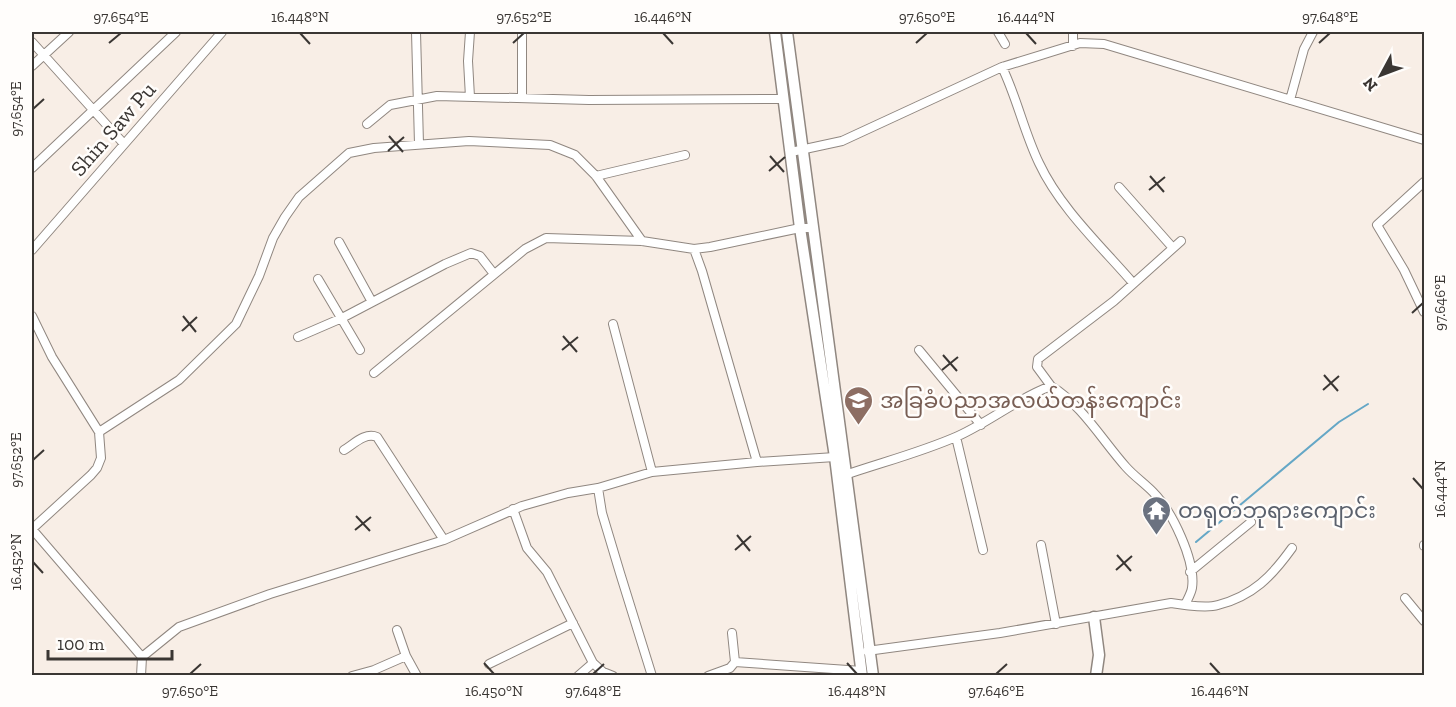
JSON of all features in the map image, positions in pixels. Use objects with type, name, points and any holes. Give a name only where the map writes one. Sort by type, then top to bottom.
[{"type":"main road","points":[[775,32],[784,99],[813,228],[865,652],[862,673]]},
{"type":"main road","points":[[787,32],[800,228],[865,652],[873,675]]},
{"type":"main road","points":[[1094,617],[1099,655],[1096,675]]},
{"type":"street","points":[[32,66],[69,32]]},
{"type":"street","points":[[32,168],[176,32]]},
{"type":"street","name":"Shin Saw Pu","points":[[32,250],[222,32]]},
{"type":"street","points":[[416,32],[419,144]]},
{"type":"street","points":[[470,32],[468,61],[470,97]]},
{"type":"street","points":[[522,32],[522,98]]},
{"type":"street","points":[[998,32],[1005,44]]},
{"type":"street","points":[[1073,32],[1073,46]]},
{"type":"street","points":[[1290,100],[1304,49],[1313,32]]},
{"type":"street","points":[[32,42],[124,144]]},
{"type":"street","points":[[796,151],[842,141],[1002,67],[1080,43],[1104,44],[1425,140]]},
{"type":"street","points":[[1002,67],[1013,89],[1027,135],[1060,198],[1133,284]]},
{"type":"street","points":[[367,124],[390,105],[437,96],[589,100],[784,99]]},
{"type":"street","points":[[99,432],[179,380],[236,324],[259,276],[273,238],[285,217],[299,197],[349,153],[374,148],[469,141],[550,145],[575,155],[596,176],[642,241]]},
{"type":"street","points":[[596,176],[685,155]]},
{"type":"street","points":[[1425,182],[1377,225],[1404,270],[1425,312]]},
{"type":"street","points":[[1119,187],[1173,248]]},
{"type":"street","points":[[374,373],[525,249],[546,238],[642,241],[694,249],[800,228],[813,228]]},
{"type":"street","points":[[1181,241],[1114,301],[1038,359],[1037,366],[1051,386],[1074,405],[1127,468],[1159,499],[1169,513],[1181,537],[1190,572],[1192,588],[1185,605]]},
{"type":"street","points":[[339,242],[372,302]]},
{"type":"street","points":[[694,249],[757,462]]},
{"type":"street","points":[[298,337],[342,318],[445,264],[471,253],[480,256],[494,274]]},
{"type":"street","points":[[318,279],[360,350]]},
{"type":"street","points":[[32,316],[52,357],[99,432],[100,458],[97,468],[32,529],[142,657],[141,675]]},
{"type":"street","points":[[613,324],[652,472]]},
{"type":"street","points":[[919,350],[981,425]]},
{"type":"street","points":[[845,475],[956,437],[981,425],[1017,402],[1051,386]]},
{"type":"street","points":[[344,450],[366,436],[377,437],[444,540]]},
{"type":"street","points":[[956,437],[983,550]]},
{"type":"street","points":[[142,657],[179,627],[270,594],[444,540],[513,509],[568,493],[598,488],[652,472],[835,457]]},
{"type":"street","points":[[598,488],[602,513],[652,675]]},
{"type":"street","points":[[513,509],[527,548],[547,572],[593,663],[603,672],[613,675]]},
{"type":"street","points":[[1190,572],[1251,522]]},
{"type":"street","points":[[1041,545],[1056,624]]},
{"type":"street","points":[[865,652],[1000,633],[1171,603],[1216,606],[1247,593],[1273,574],[1292,548]]},
{"type":"street","points":[[1405,598],[1425,621]]},
{"type":"street","points":[[489,664],[573,623]]},
{"type":"street","points":[[397,630],[406,656],[417,675]]},
{"type":"street","points":[[708,675],[730,668],[735,662],[732,633]]},
{"type":"street","points":[[352,675],[374,670],[406,656]]},
{"type":"street","points":[[735,662],[862,673]]},
{"type":"street","points":[[578,675],[593,663]]},
{"type":"waterway","points":[[1196,542],[1339,422],[1368,404]]},
{"type":"place","name":"အခြခံပညာအလယ်တန်းကျောင်း","points":[[859,426]]},
{"type":"place","name":"တရုတ်ဘုရားကျောင်း","points":[[1157,536]]}]
